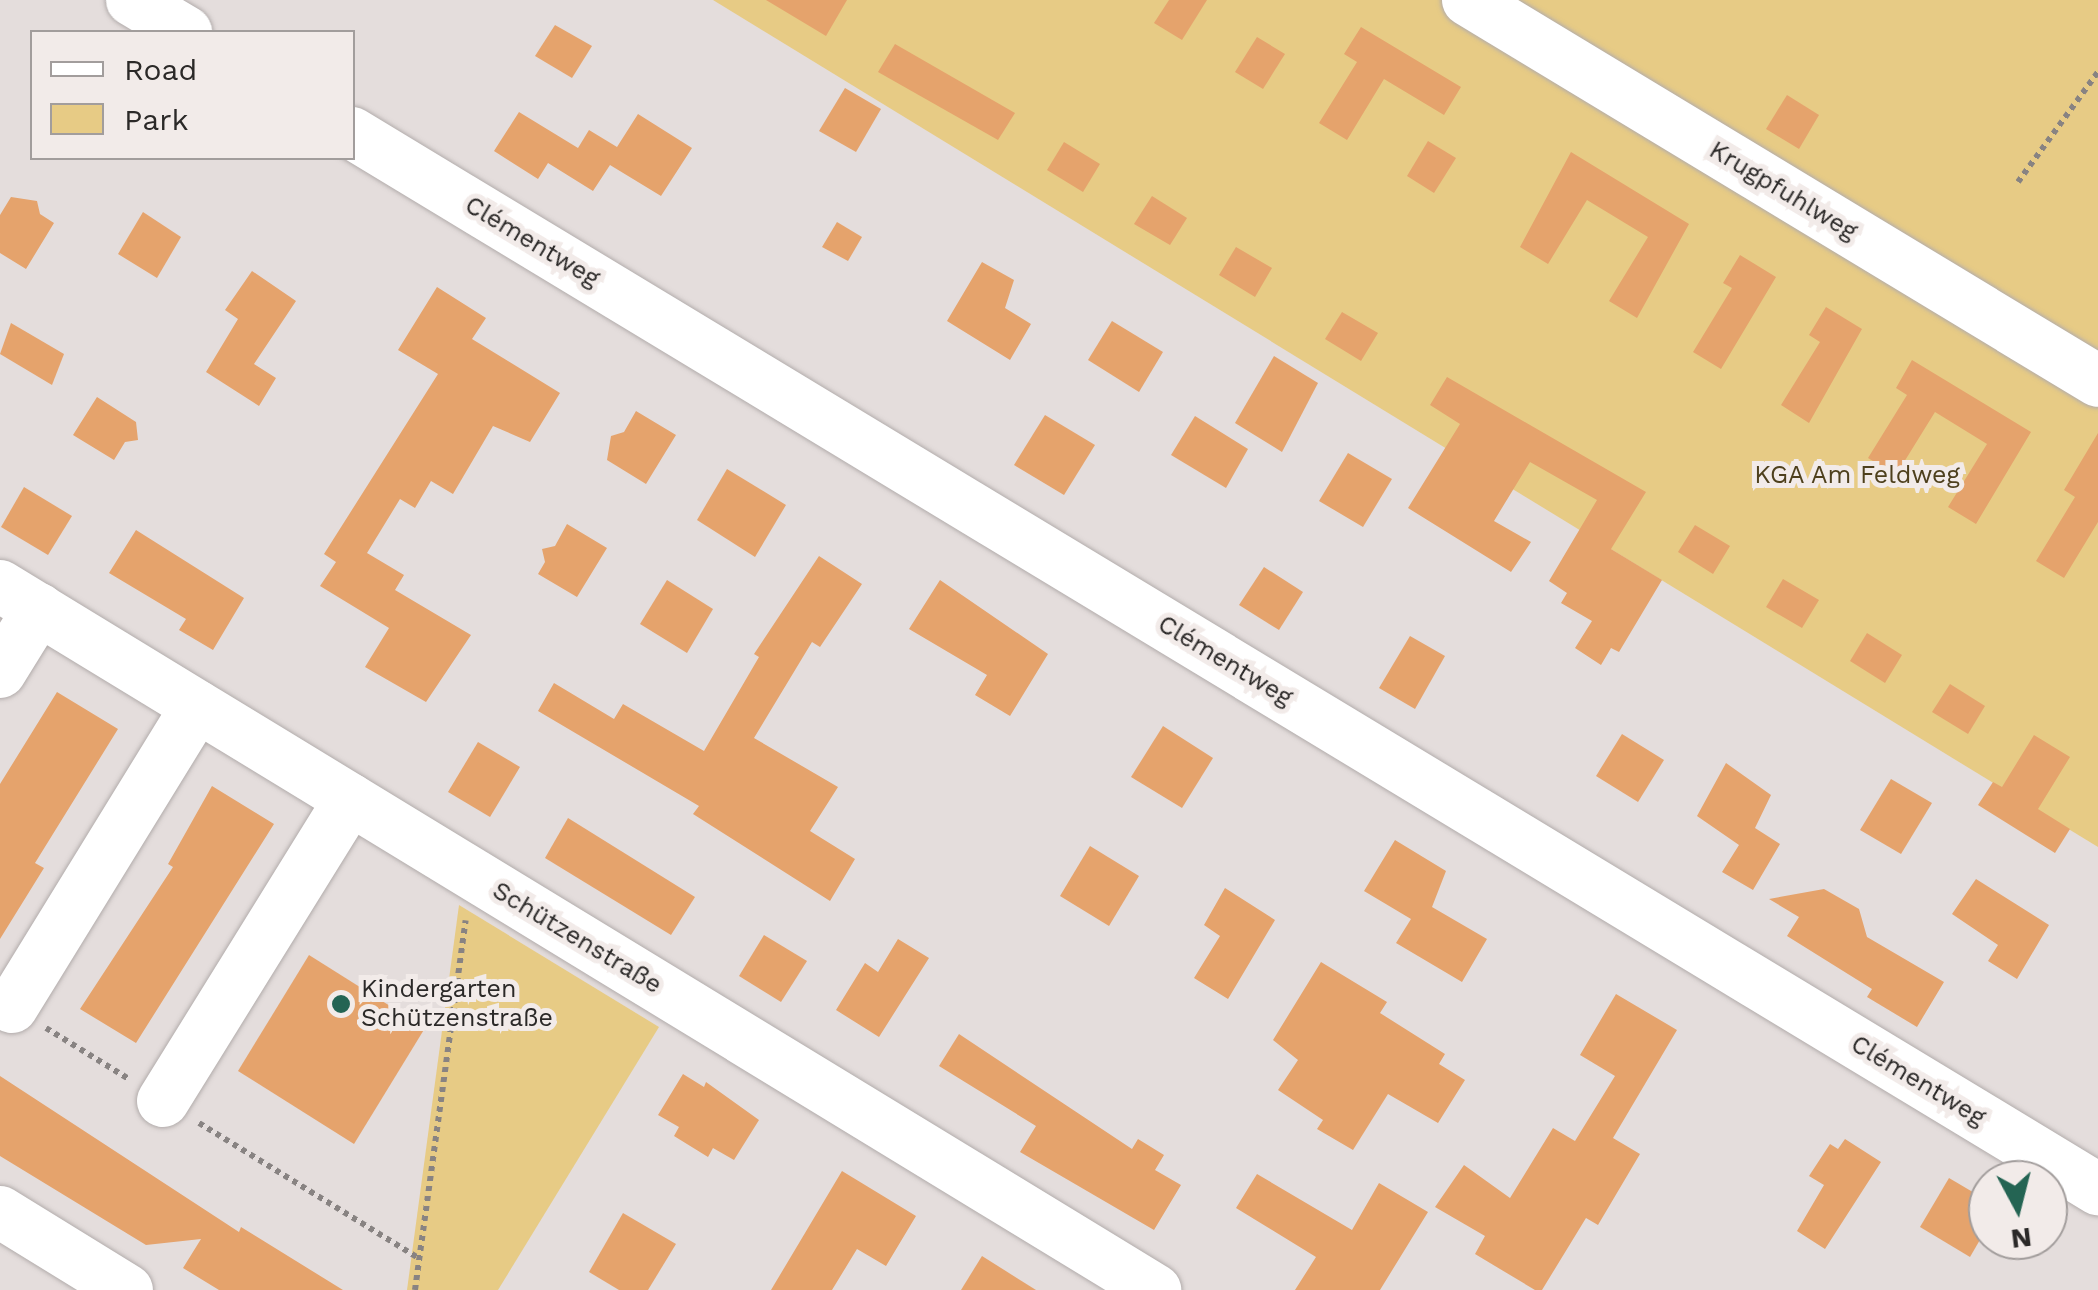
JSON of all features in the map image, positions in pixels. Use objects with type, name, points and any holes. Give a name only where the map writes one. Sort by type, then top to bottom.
[{"type":"street","points":[[132,0],[183,30]]},
{"type":"street","name":"Krugpfuhlweg","points":[[1468,0],[2098,381]]},
{"type":"street","name":"Clémentweg","points":[[355,135],[2098,1189]]},
{"type":"street","points":[[0,672],[19,598]]},
{"type":"street","name":"Schützenstraße","points":[[19,598],[1154,1290]]},
{"type":"street","points":[[12,1008],[197,706]]},
{"type":"street","points":[[163,1100],[350,800]]},
{"type":"street","points":[[0,1212],[127,1290]]},
{"type":"path","points":[[2018,182],[2098,72]]},
{"type":"path","points":[[415,1290],[472,874]]},
{"type":"path","points":[[12,1008],[420,1259]]},
{"type":"green space","name":"KGA Am Feldweg","points":[[713,0],[2098,0],[2098,847]]},
{"type":"green space","points":[[459,905],[659,1027],[498,1290],[407,1290]]},
{"type":"building","points":[[766,0],[847,0],[826,36]]},
{"type":"building","points":[[1169,0],[1207,0],[1182,40],[1154,23]]},
{"type":"building","points":[[555,25],[592,46],[572,78],[535,56]]},
{"type":"building","points":[[1361,27],[1461,87],[1444,115],[1384,79],[1347,140],[1319,123],[1357,62],[1344,54]]},
{"type":"building","points":[[1257,37],[1285,54],[1263,89],[1235,72]]},
{"type":"building","points":[[895,44],[1015,113],[998,140],[878,72]]},
{"type":"building","points":[[845,88],[881,109],[856,152],[819,131]]},
{"type":"building","points":[[1787,95],[1819,115],[1799,149],[1766,129]]},
{"type":"building","points":[[519,112],[578,148],[589,130],[617,147],[638,114],[692,148],[661,196],[610,165],[593,191],[548,163],[538,179],[494,151]]},
{"type":"building","points":[[1428,141],[1456,158],[1434,193],[1407,176]]},
{"type":"building","points":[[1064,142],[1100,164],[1083,192],[1047,170]]},
{"type":"building","points":[[1571,152],[1689,224],[1637,318],[1609,301],[1648,237],[1587,200],[1548,264],[1520,247]]},
{"type":"building","points":[[1152,196],[1187,218],[1170,245],[1134,224]]},
{"type":"building","points":[[11,197],[37,201],[40,214],[54,223],[26,269],[0,253],[0,215]]},
{"type":"building","points":[[143,212],[181,237],[157,278],[118,254]]},
{"type":"building","points":[[837,222],[862,237],[848,261],[822,247]]},
{"type":"building","points":[[1236,247],[1272,268],[1255,297],[1219,275]]},
{"type":"building","points":[[1740,255],[1776,277],[1721,369],[1693,352],[1732,288],[1723,283]]},
{"type":"building","points":[[982,262],[1014,280],[1005,308],[1031,324],[1010,360],[947,321]]},
{"type":"building","points":[[252,271],[296,301],[254,364],[276,378],[259,406],[206,372],[238,319],[225,310]]},
{"type":"building","points":[[437,287],[486,318],[472,339],[560,393],[530,442],[493,426],[453,494],[431,481],[415,508],[400,499],[367,553],[404,575],[395,590],[471,635],[426,702],[365,667],[389,628],[320,586],[336,562],[324,554],[438,374],[398,350]]},
{"type":"building","points":[[1826,307],[1862,329],[1809,423],[1781,405],[1820,342],[1809,335]]},
{"type":"building","points":[[1342,312],[1378,333],[1361,361],[1325,339]]},
{"type":"building","points":[[1112,321],[1163,352],[1139,392],[1088,360]]},
{"type":"building","points":[[11,323],[64,354],[52,385],[0,354]]},
{"type":"building","points":[[1274,356],[1318,383],[1282,452],[1235,423]]},
{"type":"building","points":[[1912,360],[2031,432],[1976,524],[1948,507],[1987,444],[1935,412],[1896,475],[1868,458],[1907,395],[1896,388]]},
{"type":"building","points":[[1447,377],[1646,492],[1611,549],[1662,580],[1619,652],[1611,648],[1601,665],[1575,648],[1592,621],[1561,603],[1567,593],[1549,581],[1597,500],[1530,462],[1494,521],[1531,542],[1511,572],[1408,508],[1460,424],[1430,405]]},
{"type":"building","points":[[97,397],[136,422],[138,440],[125,442],[114,460],[73,435]]},
{"type":"building","points":[[636,411],[676,435],[646,484],[607,460],[611,436],[624,432]]},
{"type":"building","points":[[1045,415],[1095,445],[1064,495],[1014,465]]},
{"type":"building","points":[[1195,416],[1248,449],[1226,488],[1171,455]]},
{"type":"building","points":[[2098,433],[2098,522],[2064,578],[2036,561],[2075,497],[2064,490]]},
{"type":"building","points":[[1348,453],[1392,479],[1363,527],[1319,501]]},
{"type":"building","points":[[727,469],[786,505],[755,557],[697,520]]},
{"type":"building","points":[[24,487],[72,516],[48,555],[1,527]]},
{"type":"building","points":[[567,524],[607,548],[577,597],[538,574],[545,562],[542,549],[555,546]]},
{"type":"building","points":[[1695,525],[1730,546],[1713,574],[1678,552]]},
{"type":"building","points":[[136,530],[244,598],[213,650],[179,630],[186,619],[109,573]]},
{"type":"building","points":[[819,556],[862,584],[820,647],[812,642],[754,738],[838,787],[810,831],[855,859],[830,901],[693,814],[699,806],[538,711],[554,683],[614,719],[623,704],[704,751],[759,657],[754,654]]},
{"type":"building","points":[[1264,567],[1303,592],[1279,630],[1239,605]]},
{"type":"building","points":[[1783,579],[1819,600],[1802,628],[1766,607]]},
{"type":"building","points":[[667,580],[713,609],[687,653],[640,624]]},
{"type":"building","points":[[940,580],[1048,654],[1010,716],[975,695],[987,675],[909,629]]},
{"type":"building","points":[[1867,633],[1902,655],[1885,683],[1850,661]]},
{"type":"building","points":[[1410,636],[1445,656],[1415,709],[1379,688]]},
{"type":"building","points":[[1950,684],[1985,706],[1968,734],[1932,712]]},
{"type":"building","points":[[57,692],[118,729],[35,863],[44,868],[0,939],[0,784]]},
{"type":"building","points":[[1163,726],[1213,758],[1182,808],[1131,777]]},
{"type":"building","points":[[1622,734],[1664,760],[1638,802],[1596,776]]},
{"type":"building","points":[[2034,735],[2070,757],[2038,809],[2070,829],[2055,853],[1978,805],[1993,782],[2002,787]]},
{"type":"building","points":[[478,742],[520,767],[490,817],[448,792]]},
{"type":"building","points":[[1726,763],[1771,795],[1755,828],[1780,844],[1753,890],[1722,872],[1739,845],[1697,816]]},
{"type":"building","points":[[1891,779],[1932,803],[1901,854],[1860,830]]},
{"type":"building","points":[[212,786],[274,824],[136,1043],[80,1009],[173,867],[168,864]]},
{"type":"building","points":[[568,818],[695,897],[671,935],[545,858]]},
{"type":"building","points":[[1395,840],[1446,871],[1432,907],[1487,939],[1462,982],[1396,943],[1411,919],[1364,891]]},
{"type":"building","points":[[1090,846],[1139,876],[1109,926],[1060,896]]},
{"type":"building","points":[[1976,879],[2049,925],[2017,979],[1988,961],[1998,945],[1952,914]]},
{"type":"building","points":[[1225,888],[1275,920],[1228,999],[1194,978],[1220,936],[1204,925]]},
{"type":"building","points":[[1824,889],[1859,909],[1867,937],[1944,982],[1917,1027],[1867,997],[1872,989],[1787,936],[1799,917],[1769,899]]},
{"type":"building","points":[[764,935],[807,961],[781,1002],[739,976]]},
{"type":"building","points":[[898,939],[929,958],[879,1037],[836,1010],[865,963],[878,972]]},
{"type":"building","points":[[309,955],[425,1028],[354,1144],[238,1071]]},
{"type":"building","points":[[1321,962],[1387,1002],[1380,1013],[1445,1054],[1439,1064],[1465,1080],[1438,1123],[1388,1094],[1353,1150],[1317,1129],[1323,1120],[1278,1090],[1298,1060],[1273,1040]]},
{"type":"building","points":[[1616,994],[1677,1030],[1613,1138],[1640,1154],[1598,1225],[1586,1218],[1542,1290],[1535,1290],[1475,1254],[1485,1236],[1435,1207],[1464,1165],[1510,1198],[1553,1128],[1575,1141],[1615,1076],[1580,1055]]},
{"type":"building","points":[[959,1034],[1132,1149],[1138,1139],[1164,1155],[1155,1170],[1181,1185],[1154,1230],[1020,1152],[1036,1126],[939,1066]]},
{"type":"building","points":[[683,1074],[704,1087],[706,1082],[759,1120],[734,1160],[713,1148],[708,1157],[674,1136],[679,1127],[658,1115]]},
{"type":"building","points":[[0,1076],[239,1232],[241,1227],[343,1290],[219,1290],[183,1268],[201,1239],[146,1245],[0,1156]]},
{"type":"building","points":[[1845,1139],[1881,1162],[1825,1249],[1797,1231],[1824,1185],[1809,1176],[1830,1144],[1838,1149]]},
{"type":"building","points":[[842,1171],[916,1216],[886,1266],[857,1249],[832,1290],[771,1290]]},
{"type":"building","points":[[1257,1174],[1352,1230],[1379,1183],[1428,1212],[1380,1290],[1295,1290],[1316,1257],[1236,1208]]},
{"type":"building","points":[[1949,1178],[1968,1189],[1968,1256],[1920,1227]]},
{"type":"building","points":[[623,1213],[676,1244],[648,1290],[619,1290],[589,1272]]},
{"type":"building","points":[[982,1256],[1036,1290],[961,1290]]},
{"type":"place","name":"Kindergarten Schützenstraße","points":[[341,1004]]}]
